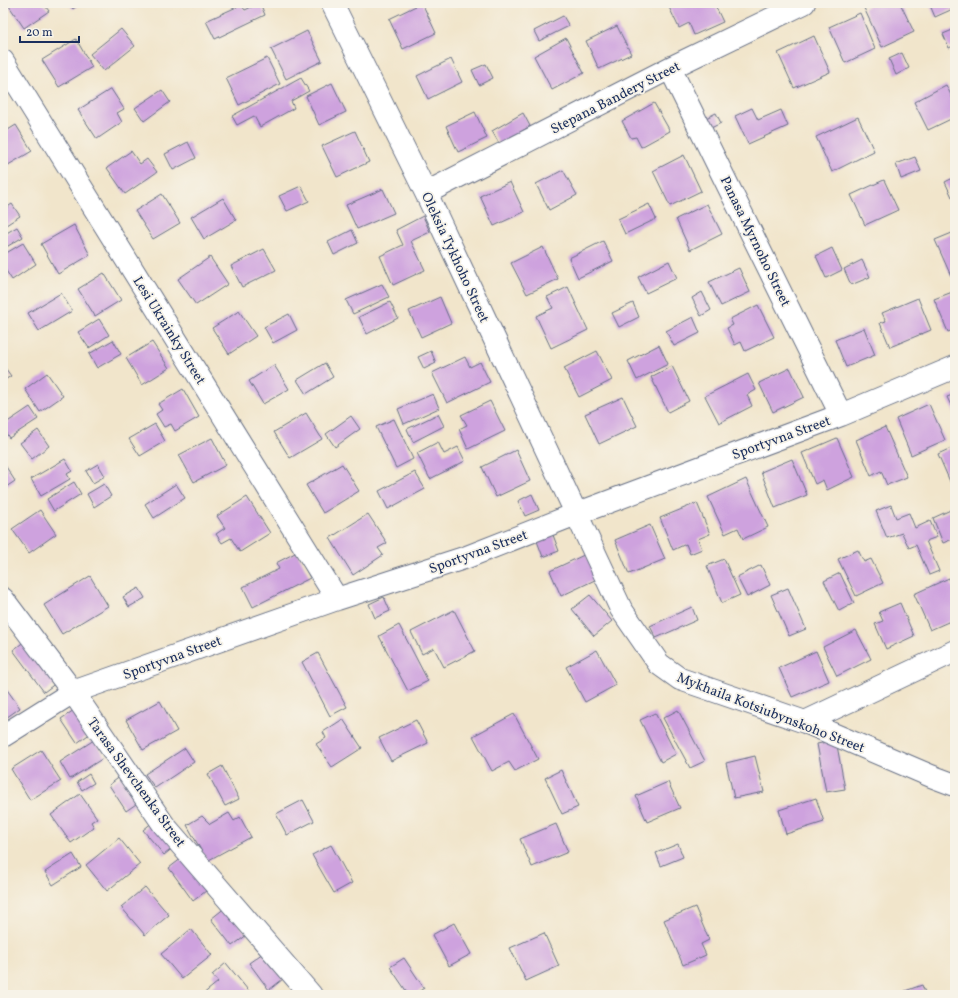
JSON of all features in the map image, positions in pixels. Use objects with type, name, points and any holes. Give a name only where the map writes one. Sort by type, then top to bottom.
[{"type":"street","name":"Oleksia Tykhoho Street","points":[[332,3],[426,193],[576,514]]},
{"type":"street","name":"Stepana Bandery Street","points":[[426,193],[670,68],[804,3]]},
{"type":"street","name":"Lesi Ukrainky Street","points":[[3,61],[337,598]]},
{"type":"street","name":"Panasa Myrnoho Street","points":[[670,68],[841,415]]},
{"type":"street","name":"Sportyvna Street","points":[[3,736],[73,692],[337,598],[467,557],[576,514],[841,415],[955,367]]},
{"type":"street","name":"Mykhaila Kotsiubynskoho Street","points":[[576,514],[621,609],[659,664],[680,679],[806,722],[955,785]]},
{"type":"street","name":"Tarasa Shevchenka Street","points":[[3,599],[73,692],[164,825],[310,995]]},
{"type":"street","points":[[806,722],[955,650]]},
{"type":"building","points":[[7,3],[43,3],[49,11],[24,28]]},
{"type":"building","points":[[68,3],[81,3],[73,9]]},
{"type":"building","points":[[260,3],[265,15],[215,39],[206,21],[241,5],[245,10]]},
{"type":"building","points":[[422,3],[436,33],[403,49],[389,19]]},
{"type":"building","points":[[667,3],[714,3],[723,22],[694,35],[689,23],[679,28]]},
{"type":"building","points":[[875,3],[900,3],[914,32],[882,47],[864,8]]},
{"type":"building","points":[[929,3],[955,3],[955,8],[935,17]]},
{"type":"building","points":[[860,13],[875,49],[845,63],[829,27]]},
{"type":"building","points":[[563,16],[569,26],[539,41],[534,31]]},
{"type":"building","points":[[617,26],[631,54],[599,69],[586,41]]},
{"type":"building","points":[[121,29],[135,46],[104,71],[90,54]]},
{"type":"building","points":[[955,29],[955,45],[949,48],[943,34]]},
{"type":"building","points":[[307,31],[322,61],[286,79],[271,49]]},
{"type":"building","points":[[814,36],[830,72],[794,88],[778,53]]},
{"type":"building","points":[[566,38],[584,73],[552,90],[534,56]]},
{"type":"building","points":[[76,39],[92,67],[59,87],[42,60]]},
{"type":"building","points":[[902,53],[909,68],[896,75],[889,59]]},
{"type":"building","points":[[267,58],[280,84],[239,105],[226,78]]},
{"type":"building","points":[[451,59],[462,82],[428,99],[417,76]]},
{"type":"building","points":[[486,64],[493,78],[479,85],[472,70]]},
{"type":"building","points":[[301,78],[309,91],[291,101],[294,108],[260,127],[254,116],[237,125],[232,116]]},
{"type":"building","points":[[332,83],[346,112],[319,125],[306,96]]},
{"type":"building","points":[[946,85],[955,103],[955,117],[928,130],[914,102]]},
{"type":"building","points":[[111,89],[124,109],[117,113],[122,122],[97,139],[78,110]]},
{"type":"building","points":[[162,90],[170,102],[144,121],[135,108]]},
{"type":"building","points":[[654,103],[670,131],[641,147],[636,137],[631,138],[622,121]]},
{"type":"building","points":[[752,108],[758,120],[781,110],[788,126],[748,144],[735,116]]},
{"type":"building","points":[[475,112],[487,138],[458,152],[446,126]]},
{"type":"building","points":[[523,113],[530,126],[500,145],[492,131]]},
{"type":"building","points":[[716,113],[721,123],[711,128],[706,118]]},
{"type":"building","points":[[858,117],[874,151],[832,172],[816,137]]},
{"type":"building","points":[[16,125],[32,151],[3,168],[3,133]]},
{"type":"building","points":[[355,131],[369,162],[337,177],[322,146]]},
{"type":"building","points":[[188,142],[196,158],[173,170],[165,154]]},
{"type":"building","points":[[131,151],[140,164],[147,159],[157,172],[125,194],[107,168]]},
{"type":"building","points":[[684,155],[701,191],[670,206],[653,171]]},
{"type":"building","points":[[915,157],[921,171],[901,179],[896,164]]},
{"type":"building","points":[[563,170],[577,195],[549,210],[536,184]]},
{"type":"building","points":[[955,177],[955,196],[952,197],[945,182]]},
{"type":"building","points":[[884,180],[898,210],[865,225],[851,195]]},
{"type":"building","points":[[510,182],[524,212],[494,226],[480,196]]},
{"type":"building","points":[[301,186],[309,201],[287,211],[279,196]]},
{"type":"building","points":[[383,189],[394,213],[357,229],[346,205]]},
{"type":"building","points":[[162,194],[180,223],[153,239],[135,211]]},
{"type":"building","points":[[223,198],[236,220],[204,239],[191,217]]},
{"type":"building","points":[[12,204],[20,216],[3,227],[3,210]]},
{"type":"building","points":[[649,204],[656,219],[625,234],[618,219]]},
{"type":"building","points":[[707,204],[722,234],[690,250],[676,219]]},
{"type":"building","points":[[423,216],[430,232],[411,241],[425,270],[393,285],[380,256],[403,245],[396,230]]},
{"type":"building","points":[[74,225],[90,255],[58,274],[41,244]]},
{"type":"building","points":[[17,227],[23,237],[3,249],[3,235]]},
{"type":"building","points":[[352,230],[358,243],[334,255],[328,242]]},
{"type":"building","points":[[952,233],[955,239],[955,274],[951,276],[935,240]]},
{"type":"building","points":[[603,241],[613,261],[578,278],[569,258]]},
{"type":"building","points":[[23,243],[36,264],[12,280],[3,266],[3,255]]},
{"type":"building","points":[[543,247],[558,279],[527,294],[511,263]]},
{"type":"building","points":[[832,248],[842,270],[826,278],[816,256]]},
{"type":"building","points":[[264,249],[276,270],[242,287],[231,266]]},
{"type":"building","points":[[210,257],[228,284],[196,305],[178,279]]},
{"type":"building","points":[[862,260],[870,277],[851,285],[844,269]]},
{"type":"building","points":[[669,261],[677,278],[646,293],[638,277]]},
{"type":"building","points":[[739,268],[750,292],[721,306],[709,282]]},
{"type":"building","points":[[104,273],[121,300],[95,316],[78,289]]},
{"type":"building","points":[[382,284],[389,297],[353,314],[346,300]]},
{"type":"building","points":[[568,287],[588,330],[551,348],[536,316],[553,308],[547,297]]},
{"type":"building","points":[[955,291],[955,329],[948,332],[934,299]]},
{"type":"building","points":[[702,292],[711,310],[701,316],[692,298]]},
{"type":"building","points":[[61,293],[72,311],[39,331],[28,313]]},
{"type":"building","points":[[440,297],[451,323],[421,337],[409,311]]},
{"type":"building","points":[[918,298],[931,330],[890,347],[880,323],[886,321],[882,313]]},
{"type":"building","points":[[390,302],[398,318],[367,334],[359,317]]},
{"type":"building","points":[[633,303],[639,317],[619,327],[612,313]]},
{"type":"building","points":[[758,305],[774,337],[745,351],[741,342],[735,345],[727,328],[733,325],[730,319]]},
{"type":"building","points":[[239,311],[256,336],[229,354],[212,328]]},
{"type":"building","points":[[289,314],[297,330],[273,343],[264,327]]},
{"type":"building","points":[[693,317],[700,333],[674,346],[666,331]]},
{"type":"building","points":[[99,319],[109,335],[89,348],[78,332]]},
{"type":"building","points":[[864,328],[875,355],[846,367],[835,340]]},
{"type":"building","points":[[113,340],[121,354],[97,368],[89,354]]},
{"type":"building","points":[[152,342],[169,368],[142,385],[126,358]]},
{"type":"building","points":[[659,345],[668,364],[637,380],[628,361]]},
{"type":"building","points":[[431,351],[436,363],[424,369],[418,357]]},
{"type":"building","points":[[597,351],[612,380],[579,397],[564,368]]},
{"type":"building","points":[[465,357],[470,367],[480,362],[490,382],[447,403],[432,373]]},
{"type":"building","points":[[325,363],[333,377],[306,394],[297,380]]},
{"type":"building","points":[[3,365],[11,376],[3,381]]},
{"type":"building","points":[[274,365],[289,389],[263,404],[249,381]]},
{"type":"building","points":[[672,366],[689,401],[668,412],[651,377]]},
{"type":"building","points":[[790,368],[804,397],[773,412],[759,383]]},
{"type":"building","points":[[47,373],[63,396],[40,412],[25,389]]},
{"type":"building","points":[[748,374],[756,390],[747,395],[752,406],[719,423],[705,396]]},
{"type":"building","points":[[183,389],[199,417],[175,431],[171,424],[164,427],[156,414],[162,410],[158,404]]},
{"type":"building","points":[[433,394],[439,408],[404,424],[398,409]]},
{"type":"building","points":[[955,394],[955,414],[947,397]]},
{"type":"building","points":[[623,397],[637,426],[599,444],[585,414]]},
{"type":"building","points":[[490,401],[505,431],[468,449],[459,429],[467,425],[461,415]]},
{"type":"building","points":[[929,404],[945,440],[911,455],[896,419]]},
{"type":"building","points":[[30,407],[38,419],[9,438],[3,428],[3,425]]},
{"type":"building","points":[[306,413],[322,439],[290,458],[274,432]]},
{"type":"building","points":[[438,414],[444,426],[413,442],[407,429]]},
{"type":"building","points":[[351,416],[360,429],[335,447],[326,434]]},
{"type":"building","points":[[394,419],[413,459],[396,468],[376,427]]},
{"type":"building","points":[[155,424],[165,441],[140,456],[129,439]]},
{"type":"building","points":[[885,427],[907,477],[887,485],[881,471],[871,476],[856,440]]},
{"type":"building","points":[[38,430],[49,446],[32,459],[20,443]]},
{"type":"building","points":[[212,438],[226,465],[194,482],[179,455]]},
{"type":"building","points":[[837,438],[854,477],[827,490],[823,480],[815,484],[802,453]]},
{"type":"building","points":[[438,442],[444,454],[458,447],[465,461],[430,479],[417,453]]},
{"type":"building","points":[[951,448],[955,457],[955,493],[938,454]]},
{"type":"building","points":[[516,450],[530,481],[496,497],[482,467]]},
{"type":"building","points":[[65,459],[72,471],[67,474],[70,479],[41,496],[31,479]]},
{"type":"building","points":[[792,459],[807,495],[775,508],[761,472]]},
{"type":"building","points":[[3,462],[15,481],[3,489]]},
{"type":"building","points":[[98,464],[105,476],[93,483],[86,471]]},
{"type":"building","points":[[342,464],[359,491],[323,513],[306,485]]},
{"type":"building","points":[[415,472],[425,489],[388,509],[379,491]]},
{"type":"building","points":[[746,479],[768,527],[743,539],[738,528],[725,534],[708,497]]},
{"type":"building","points":[[74,482],[81,494],[54,511],[47,499]]},
{"type":"building","points":[[104,484],[111,496],[94,507],[87,494]]},
{"type":"building","points":[[176,484],[185,498],[154,518],[145,504]]},
{"type":"building","points":[[532,494],[539,510],[525,516],[518,501]]},
{"type":"building","points":[[247,497],[270,533],[240,552],[231,538],[222,543],[216,534],[225,528],[217,516]]},
{"type":"building","points":[[697,503],[710,534],[698,539],[702,549],[690,554],[686,544],[673,550],[660,518]]},
{"type":"building","points":[[891,505],[896,518],[909,513],[915,528],[930,521],[937,537],[926,541],[939,571],[929,575],[916,545],[909,548],[902,533],[887,538],[876,511]]},
{"type":"building","points":[[955,508],[955,538],[943,543],[933,518]]},
{"type":"building","points":[[40,510],[56,534],[29,553],[12,529]]},
{"type":"building","points":[[368,514],[387,543],[378,548],[383,555],[353,575],[330,538]]},
{"type":"building","points":[[650,525],[665,559],[629,574],[615,540]]},
{"type":"building","points":[[553,535],[559,551],[543,557],[537,541]]},
{"type":"building","points":[[858,550],[864,562],[871,559],[883,583],[856,596],[838,559]]},
{"type":"building","points":[[297,552],[310,578],[253,607],[243,587],[279,569],[276,563]]},
{"type":"building","points":[[586,554],[597,579],[561,596],[550,571]]},
{"type":"building","points":[[724,559],[740,595],[722,603],[707,566]]},
{"type":"building","points":[[761,565],[770,585],[747,597],[737,577]]},
{"type":"building","points":[[840,573],[854,603],[839,611],[824,581]]},
{"type":"building","points":[[90,576],[108,606],[62,634],[44,605]]},
{"type":"building","points":[[949,578],[955,592],[955,619],[930,630],[914,594]]},
{"type":"building","points":[[139,588],[145,598],[129,607],[123,597]]},
{"type":"building","points":[[788,588],[806,629],[789,636],[771,595]]},
{"type":"building","points":[[590,595],[612,621],[594,636],[572,609]]},
{"type":"building","points":[[384,597],[390,611],[375,618],[369,604]]},
{"type":"building","points":[[900,603],[914,636],[886,649],[875,624],[883,621],[879,612]]},
{"type":"building","points":[[692,607],[697,620],[656,638],[650,626]]},
{"type":"building","points":[[454,610],[475,651],[444,667],[434,648],[422,654],[411,632]]},
{"type":"building","points":[[399,625],[428,681],[408,691],[379,636]]},
{"type":"building","points":[[856,630],[871,659],[837,676],[823,647]]},
{"type":"building","points":[[25,641],[56,683],[44,692],[13,650]]},
{"type":"building","points":[[597,650],[616,685],[585,702],[566,667]]},
{"type":"building","points":[[816,651],[829,681],[792,697],[779,668]]},
{"type":"building","points":[[318,653],[347,707],[330,716],[302,662]]},
{"type":"building","points":[[3,684],[20,708],[3,720]]},
{"type":"building","points":[[160,701],[177,731],[143,750],[126,720]]},
{"type":"building","points":[[74,710],[91,733],[77,743],[61,719]]},
{"type":"building","points":[[678,710],[705,761],[690,768],[663,718]]},
{"type":"building","points":[[655,713],[676,754],[661,762],[640,720]]},
{"type":"building","points":[[514,714],[538,759],[515,771],[509,762],[492,771],[473,736]]},
{"type":"building","points":[[343,719],[362,748],[332,767],[316,744],[326,738],[323,732]]},
{"type":"building","points":[[416,720],[428,743],[391,761],[379,738]]},
{"type":"building","points":[[94,740],[105,757],[70,779],[60,762]]},
{"type":"building","points":[[836,740],[845,789],[826,792],[817,744]]},
{"type":"building","points":[[185,748],[194,762],[155,788],[145,774]]},
{"type":"building","points":[[41,750],[61,781],[30,800],[11,769]]},
{"type":"building","points":[[755,756],[764,792],[734,798],[726,763]]},
{"type":"building","points":[[222,766],[239,799],[225,806],[208,774]]},
{"type":"building","points":[[561,770],[578,807],[562,814],[545,778]]},
{"type":"building","points":[[89,774],[94,783],[82,790],[77,782]]},
{"type":"building","points":[[121,776],[139,802],[126,811],[109,785]]},
{"type":"building","points":[[668,782],[680,808],[647,822],[636,796]]},
{"type":"building","points":[[80,794],[97,818],[91,822],[94,827],[71,843],[51,815]]},
{"type":"building","points":[[816,798],[824,822],[786,834],[779,810]]},
{"type":"building","points":[[303,800],[314,821],[287,835],[276,814]]},
{"type":"building","points":[[229,813],[234,821],[240,817],[251,837],[207,861],[187,825],[202,816],[210,824]]},
{"type":"building","points":[[153,822],[174,847],[164,855],[143,830]]},
{"type":"building","points":[[556,824],[568,852],[532,867],[520,839]]},
{"type":"building","points":[[119,838],[140,864],[107,891],[86,865]]},
{"type":"building","points":[[678,844],[683,857],[661,866],[656,853]]},
{"type":"building","points":[[331,845],[352,883],[334,893],[312,855]]},
{"type":"building","points":[[73,854],[81,867],[53,885],[45,872]]},
{"type":"building","points":[[182,858],[206,891],[193,901],[169,868]]},
{"type":"building","points":[[145,887],[169,915],[145,935],[121,907]]},
{"type":"building","points":[[226,907],[247,935],[232,946],[211,919]]},
{"type":"building","points":[[695,907],[709,940],[701,944],[706,955],[683,965],[664,920]]},
{"type":"building","points":[[454,923],[471,954],[449,966],[432,935]]},
{"type":"building","points":[[191,929],[212,955],[182,979],[161,954]]},
{"type":"building","points":[[544,933],[559,966],[526,981],[510,948]]},
{"type":"building","points":[[263,953],[283,979],[269,990],[249,963]]},
{"type":"building","points":[[404,958],[424,988],[414,995],[409,995],[390,967]]},
{"type":"building","points":[[226,963],[252,995],[202,995],[218,982],[212,975]]},
{"type":"building","points":[[922,985],[926,995],[907,995],[905,991]]}]
